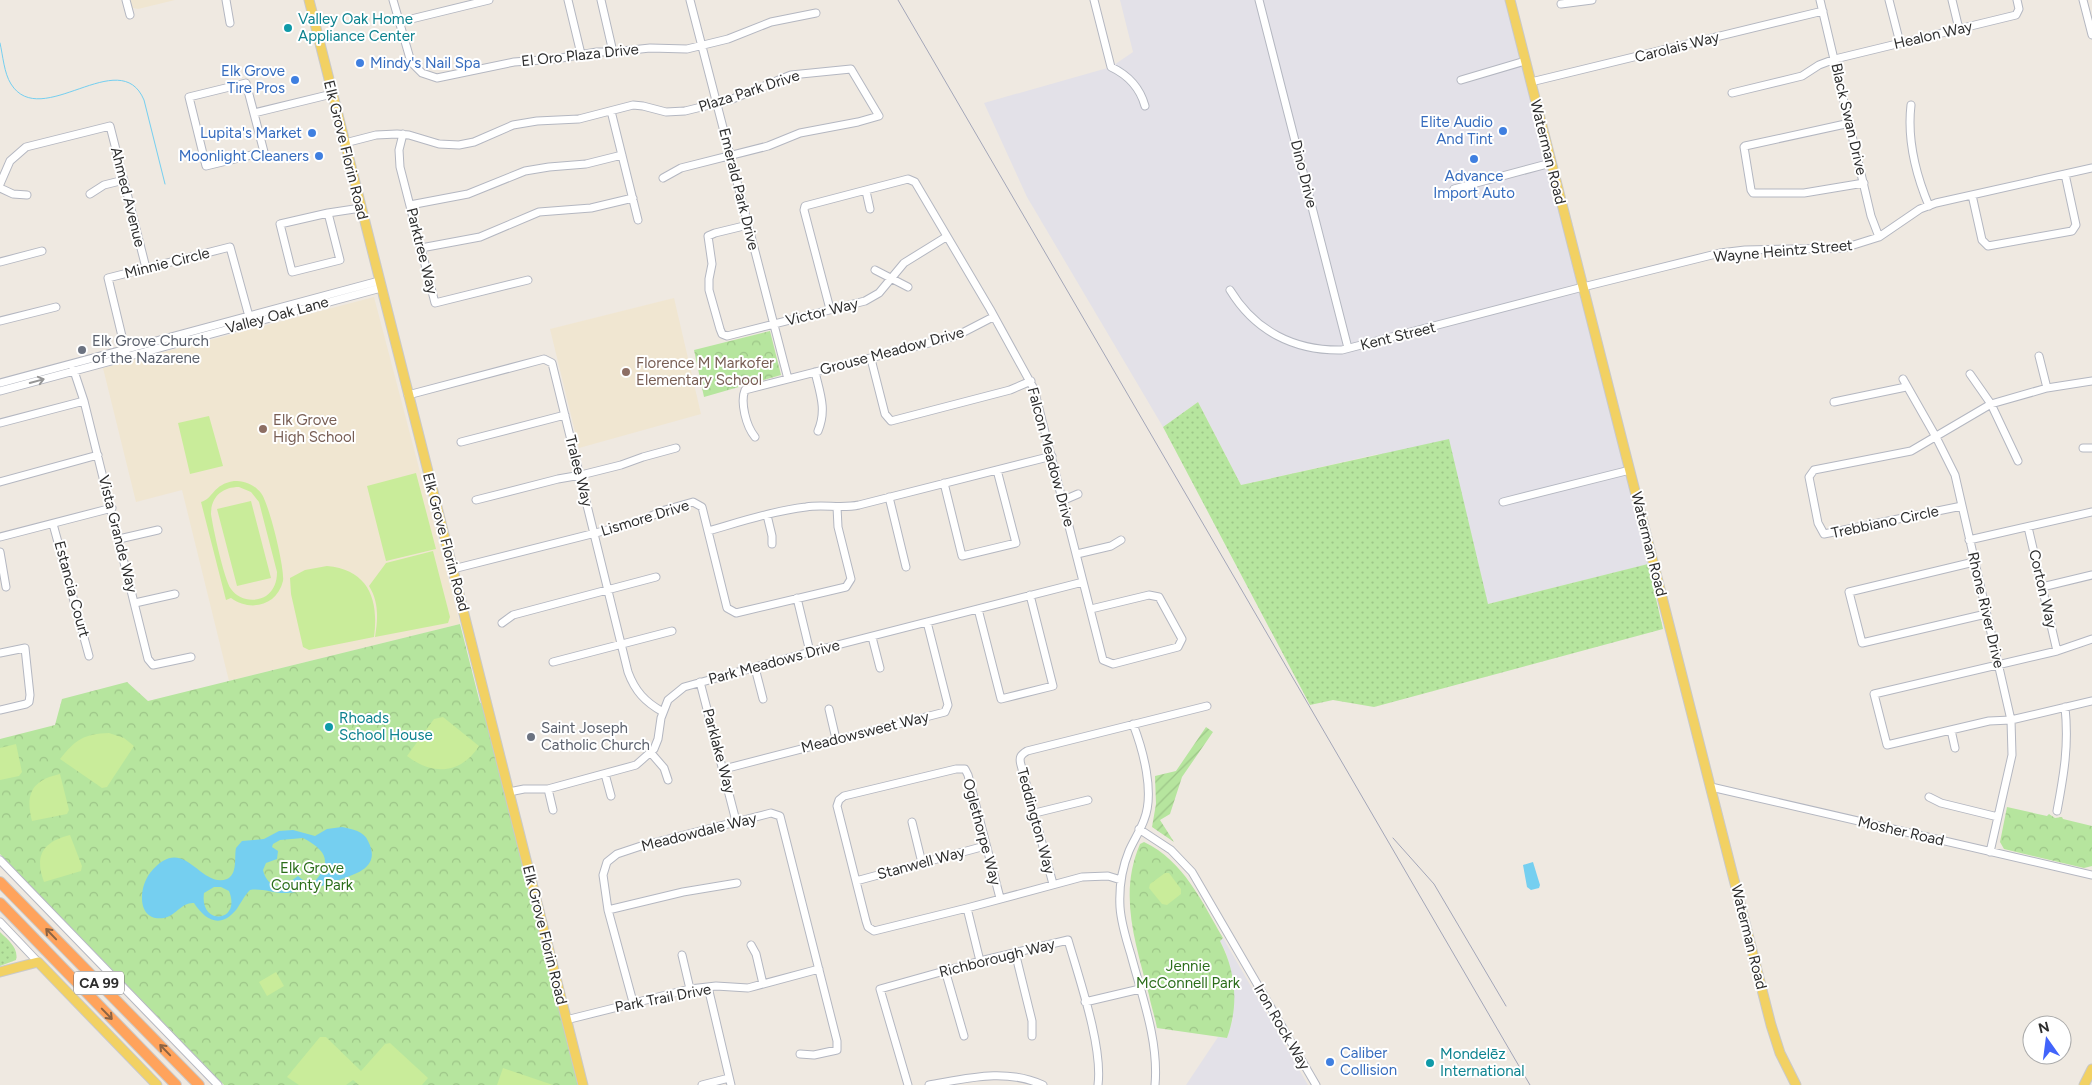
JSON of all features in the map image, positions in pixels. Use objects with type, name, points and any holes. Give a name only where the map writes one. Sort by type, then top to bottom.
[{"type":"highway","name":"CA 99","points":[[0,882],[198,1085]]},
{"type":"highway","name":"CA 99","points":[[0,903],[176,1085]]},
{"type":"main road","name":"Elk Grove Florin Road","points":[[309,0],[583,1085]]},
{"type":"main road","name":"Waterman Road","points":[[1510,0],[1771,1026],[1780,1053],[1796,1085]]},
{"type":"main road","points":[[0,972],[38,962],[157,1085]]},
{"type":"main road","points":[[2084,1085],[2092,1070]]},
{"type":"street","points":[[126,0],[130,15]]},
{"type":"street","points":[[226,0],[230,23]]},
{"type":"street","name":"El Oro Plaza Drive","points":[[394,0],[411,62],[422,73],[432,77],[443,78],[514,62],[556,59],[596,52],[650,48],[681,50],[728,39],[771,22],[816,13]]},
{"type":"street","points":[[399,22],[489,0]]},
{"type":"street","points":[[568,0],[581,54]]},
{"type":"street","points":[[601,0],[613,52]]},
{"type":"street","name":"Emerald Park Drive","points":[[690,0],[788,379]]},
{"type":"street","points":[[1094,0],[1111,66],[1136,86],[1145,106]]},
{"type":"street","name":"Dino Drive","points":[[1259,0],[1348,348]]},
{"type":"street","points":[[1561,4],[1592,0]]},
{"type":"street","name":"Black Swan Drive","points":[[1820,0],[1871,216],[1879,237]]},
{"type":"street","points":[[1889,0],[1900,43]]},
{"type":"street","points":[[1952,0],[1959,29]]},
{"type":"street","name":"Healon Way","points":[[1732,93],[1802,76],[1819,65],[1834,59],[2016,15],[2019,9],[2016,0]]},
{"type":"street","points":[[2086,0],[2092,35]]},
{"type":"street","name":"Carolais Way","points":[[1531,82],[1823,11]]},
{"type":"street","points":[[1461,80],[1526,61]]},
{"type":"street","name":"Plaza Park Drive","points":[[345,143],[376,135],[403,134],[440,144],[460,144],[474,142],[519,124],[567,121],[638,105],[660,111],[679,112],[717,104],[742,96],[791,75],[851,68],[879,116],[858,122],[800,132],[768,146],[681,168],[663,178]]},
{"type":"street","points":[[246,83],[254,113],[264,152],[206,166],[189,97],[246,83]]},
{"type":"street","points":[[254,113],[332,94]]},
{"type":"street","points":[[1911,105],[1910,134],[1922,190],[1929,206]]},
{"type":"street","points":[[611,111],[638,220]]},
{"type":"street","points":[[1850,123],[1745,146],[1750,190],[1753,193],[1804,193],[1864,183]]},
{"type":"street","name":"Ahmed Avenue","points":[[0,184],[10,161],[26,147],[110,126],[146,268]]},
{"type":"street","name":"Parktree Way","points":[[403,134],[399,150],[399,161],[435,303],[528,280]]},
{"type":"street","points":[[410,205],[468,194],[525,170],[586,164],[622,155]]},
{"type":"street","points":[[1454,189],[1551,163]]},
{"type":"street","name":"Wayne Heintz Street","points":[[1583,287],[1720,253],[1745,250],[1844,248],[1879,237],[1920,209],[1929,206],[2092,168]]},
{"type":"street","points":[[1972,195],[1982,240],[1988,246],[2072,231],[2076,225],[2065,174]]},
{"type":"street","name":"Falcon Meadow Drive","points":[[830,309],[804,210],[805,206],[908,179],[915,182],[1031,381],[1038,400],[1064,500],[1103,660],[1114,664],[1178,647],[1182,639],[1159,597],[1149,594],[1091,609]]},
{"type":"street","points":[[90,194],[104,185],[124,180]]},
{"type":"street","points":[[0,188],[13,194],[27,196]]},
{"type":"street","points":[[866,191],[870,209]]},
{"type":"street","points":[[421,248],[480,237],[539,212],[556,209],[591,208],[632,198]]},
{"type":"street","points":[[328,213],[340,260],[292,272],[280,224],[328,213],[361,208]]},
{"type":"street","name":"Victor Way","points":[[748,225],[708,236],[712,264],[709,290],[720,329],[725,335],[774,325],[870,299],[879,293],[904,263],[946,237]]},
{"type":"street","name":"Minnie Circle","points":[[126,353],[108,278],[230,247],[250,319]]},
{"type":"street","points":[[0,262],[42,251]]},
{"type":"street","points":[[875,270],[908,287]]},
{"type":"street","name":"Valley Oak Lane","points":[[0,391],[126,353],[380,284]]},
{"type":"street","name":"Kent Street","points":[[1230,290],[1243,309],[1259,326],[1279,338],[1310,348],[1327,350],[1348,348],[1583,287]]},
{"type":"street","points":[[0,321],[56,307]]},
{"type":"street","name":"Grouse Meadow Drive","points":[[755,437],[749,428],[741,399],[745,390],[950,338],[993,317]]},
{"type":"street","points":[[2038,356],[2048,388]]},
{"type":"street","name":"Tralee Way","points":[[408,395],[544,359],[552,363],[628,672],[636,690],[650,704],[663,712]]},
{"type":"street","points":[[871,359],[885,414],[891,421],[1010,390],[1031,381]]},
{"type":"street","name":"Valley Oak Lane","points":[[0,383],[73,368]]},
{"type":"street","name":"Vista Grande Way","points":[[73,368],[84,401],[112,508],[150,663],[153,665],[160,664],[191,657]]},
{"type":"street","points":[[815,372],[823,406],[823,417],[818,430]]},
{"type":"street","points":[[1970,374],[1991,404],[2018,461]]},
{"type":"street","name":"Rhone River Drive","points":[[1903,379],[1955,475],[2011,720],[2012,755],[1990,852]]},
{"type":"street","points":[[1936,437],[1991,404],[2048,388],[2092,381]]},
{"type":"street","points":[[1834,402],[1906,387]]},
{"type":"street","points":[[0,423],[84,401]]},
{"type":"street","points":[[461,442],[565,415]]},
{"type":"street","name":"Trebbiano Circle","points":[[1936,437],[1911,450],[1814,470],[1809,476],[1818,523],[1824,534],[1834,533],[1962,506]]},
{"type":"street","points":[[476,500],[558,478],[622,466],[643,457],[676,448]]},
{"type":"street","points":[[2083,448],[2092,448]]},
{"type":"street","points":[[0,482],[98,455]]},
{"type":"street","points":[[708,531],[809,506],[852,506],[1052,456]]},
{"type":"street","points":[[944,483],[962,556],[1016,543],[997,470]]},
{"type":"street","points":[[1504,502],[1630,470]]},
{"type":"street","points":[[1064,500],[1078,494]]},
{"type":"street","points":[[889,497],[906,567]]},
{"type":"street","name":"Lismore Drive","points":[[453,569],[635,523],[666,510],[693,502],[702,507],[728,608],[736,613],[846,587],[851,579],[838,527],[837,507]]},
{"type":"street","points":[[0,537],[112,508]]},
{"type":"street","points":[[1969,540],[2092,512]]},
{"type":"street","points":[[767,515],[772,544]]},
{"type":"street","name":"Estancia Court","points":[[54,524],[89,656]]},
{"type":"street","name":"Corton Way","points":[[2028,526],[2057,651]]},
{"type":"street","points":[[119,539],[158,530]]},
{"type":"street","points":[[1077,554],[1111,546],[1121,540]]},
{"type":"street","points":[[0,552],[6,587]]},
{"type":"street","points":[[1974,562],[1849,592],[1862,643],[1986,614]]},
{"type":"street","points":[[2042,587],[2092,575]]},
{"type":"street","points":[[502,623],[513,615],[656,578]]},
{"type":"street","name":"Park Meadows Drive","points":[[651,752],[658,739],[663,712],[668,700],[680,690],[700,682],[1084,582]]},
{"type":"street","points":[[135,603],[175,594]]},
{"type":"street","points":[[978,609],[1001,699],[1052,686],[1030,595]]},
{"type":"street","points":[[797,598],[810,652]]},
{"type":"street","name":"Meadowsweet Way","points":[[724,769],[945,712],[948,705],[927,622]]},
{"type":"street","points":[[553,662],[672,631]]},
{"type":"street","points":[[872,636],[880,668]]},
{"type":"street","points":[[2092,639],[2057,651],[1874,694],[1887,745],[1989,721],[2011,720],[2092,701]]},
{"type":"street","points":[[0,653],[25,648],[30,695],[29,702],[26,704],[0,710]]},
{"type":"street","points":[[755,668],[763,698]]},
{"type":"street","name":"Parklake Way","points":[[700,682],[736,821]]},
{"type":"street","points":[[1155,1085],[1154,1049],[1123,927],[1120,907],[1121,880],[1128,853],[1147,809],[1149,788],[1133,724],[1207,706]]},
{"type":"street","points":[[2057,811],[2067,755],[2065,707]]},
{"type":"street","points":[[829,709],[836,739]]},
{"type":"street","name":"Teddington Way","points":[[1053,884],[1020,759],[1022,754],[1026,751],[1133,724]]},
{"type":"street","points":[[1951,730],[1955,748]]},
{"type":"street","points":[[509,792],[529,789],[548,790],[605,774],[636,765],[651,752],[664,768],[668,780]]},
{"type":"street","name":"Oglethorpe Way","points":[[856,881],[837,806],[839,800],[844,796],[956,769],[965,769],[1000,898]]},
{"type":"street","points":[[605,774],[611,796]]},
{"type":"street","name":"Mosher Road","points":[[1710,787],[2092,876]]},
{"type":"street","points":[[548,790],[553,810]]},
{"type":"street","points":[[1929,796],[1941,803],[1998,817]]},
{"type":"street","points":[[1035,813],[1088,800]]},
{"type":"street","name":"Meadowdale Way","points":[[633,1002],[608,910],[603,875],[606,865],[612,857],[641,846],[772,813],[780,816],[819,969]]},
{"type":"street","points":[[912,822],[922,863]]},
{"type":"street","name":"Iron Rock Way","points":[[1139,829],[1171,850],[1192,872],[1316,1085]]},
{"type":"street","name":"Stanwell Way","points":[[856,881],[985,846]]},
{"type":"street","points":[[0,860],[218,1085]]},
{"type":"street","points":[[856,881],[867,924],[874,931],[1090,876],[1108,876],[1121,880]]},
{"type":"street","points":[[608,910],[683,892],[737,882]]},
{"type":"street","points":[[967,908],[980,960]]},
{"type":"street","points":[[0,922],[38,962]]},
{"type":"street","name":"Richborough Way","points":[[908,1085],[880,990],[980,960],[1068,940],[1086,1002],[1098,1059],[1098,1085]]},
{"type":"street","points":[[751,945],[756,954],[763,984]]},
{"type":"street","points":[[1016,952],[1031,1016],[1032,1036]]},
{"type":"street","points":[[682,955],[690,989]]},
{"type":"street","points":[[800,1054],[814,1055],[837,1050],[837,1041],[819,969]]},
{"type":"street","name":"Park Trail Drive","points":[[566,1020],[690,989],[708,987],[742,988],[819,969]]},
{"type":"street","points":[[945,970],[964,1036]]},
{"type":"street","points":[[702,1085],[730,1082],[708,987]]},
{"type":"street","points":[[1086,1002],[1140,988]]},
{"type":"street","points":[[929,1085],[962,1082],[979,1075],[1002,1074],[1025,1078],[1043,1085]]},
{"type":"shaded area","points":[[127,0],[175,0],[138,9],[129,7]]},
{"type":"shaded area","points":[[1120,0],[1510,0],[1653,563],[1488,604],[1378,454],[1241,485],[1198,402],[1163,427],[1027,197],[984,103],[1111,67],[1133,52]]},
{"type":"shaded area","name":"Elk Grove High School","points":[[374,297],[460,624],[229,681],[182,490],[136,502],[103,368]]},
{"type":"shaded area","name":"Florence M Markofer Elementary School","points":[[674,298],[701,414],[579,448],[550,329]]},
{"type":"shaded area","points":[[1223,938],[1308,1085],[1186,1085],[1218,1037],[1227,1038],[1233,1018],[1233,979],[1226,953],[1220,941]]},
{"type":"green space","points":[[770,331],[781,375],[704,397],[694,350]]},
{"type":"green space","points":[[1198,402],[1241,485],[1449,439],[1488,604],[1648,564],[1663,629],[1374,707],[1333,700],[1310,705],[1163,427]]},
{"type":"green space","points":[[209,416],[223,466],[190,474],[178,423]]},
{"type":"green space","points":[[416,473],[436,549],[386,561],[367,486]]},
{"type":"green space","points":[[234,481],[245,482],[258,490],[264,499],[272,522],[282,564],[283,581],[275,596],[262,604],[246,605],[231,598],[226,600],[201,502],[208,498],[217,488]],"holes":[[[239,487],[251,492],[259,502],[277,572],[276,582],[271,591],[266,596],[252,600],[238,596],[228,583],[219,553],[211,514],[215,498],[223,491]]]},
{"type":"green space","points":[[251,501],[271,578],[237,586],[217,509]]},
{"type":"green space","points":[[433,551],[450,617],[448,623],[375,637],[377,611],[375,598],[369,586],[386,563]]},
{"type":"green space","points":[[327,566],[353,574],[362,580],[368,589],[375,611],[374,637],[309,650],[303,647],[291,594],[290,578],[305,570]]},
{"type":"green space","name":"Elk Grove County Park","points":[[460,624],[480,703],[483,702],[578,1085],[224,1085],[0,854],[0,739],[55,725],[62,699],[127,682],[148,701]]},
{"type":"green space","points":[[443,717],[479,746],[472,755],[455,767],[446,769],[427,767],[407,756],[434,719]]},
{"type":"green space","points":[[1206,727],[1213,732],[1182,777],[1170,814],[1160,820],[1174,842],[1152,827],[1156,804],[1155,776],[1176,771]]},
{"type":"green space","points":[[109,733],[124,738],[134,746],[107,787],[102,788],[60,759],[81,739],[87,736]]},
{"type":"green space","points":[[16,744],[22,772],[19,776],[0,780],[0,748]]},
{"type":"green space","points":[[60,774],[69,810],[67,814],[32,821],[29,803],[33,790],[43,780]]},
{"type":"green space","points":[[2007,807],[2047,816],[2049,814],[2055,818],[2062,817],[2063,819],[2092,826],[2092,866],[2084,868],[2004,849],[2000,842]]},
{"type":"green space","points":[[70,835],[82,866],[81,871],[44,882],[40,864],[43,851],[53,842]]},
{"type":"green space","name":"Jennie McConnell Park","points":[[1144,842],[1158,850],[1181,871],[1191,884],[1223,938],[1220,941],[1230,965],[1234,989],[1233,1013],[1227,1038],[1157,1028],[1131,920],[1130,882],[1140,844]]},
{"type":"green space","points":[[1165,873],[1169,873],[1181,889],[1181,894],[1167,905],[1162,904],[1149,888],[1150,884]]},
{"type":"green space","points":[[0,932],[12,944],[17,956],[16,960],[0,966]]},
{"type":"green space","points":[[276,972],[284,986],[267,996],[259,982]]},
{"type":"green space","points":[[320,1037],[326,1037],[361,1071],[385,1044],[390,1043],[428,1078],[422,1085],[359,1085],[353,1080],[346,1085],[299,1085],[287,1077]]},
{"type":"green space","points":[[503,1068],[553,1085],[497,1085]]},
{"type":"water","points":[[342,827],[364,835],[371,850],[372,858],[369,864],[351,876],[306,890],[283,893],[250,890],[230,916],[219,921],[208,918],[194,903],[186,905],[168,917],[155,918],[149,915],[142,903],[143,887],[150,873],[162,862],[172,858],[182,859],[217,880],[227,879],[233,873],[236,848],[242,841],[264,839],[279,831],[293,830],[315,836],[327,829]],"holes":[[[303,838],[319,848],[323,854],[325,865],[322,872],[310,886],[298,876],[281,888],[271,884],[265,877],[263,870],[266,863],[277,859],[278,851],[272,847],[273,844],[280,840]],[[214,887],[221,887],[229,891],[230,909],[220,916],[213,915],[204,904],[204,893]]]},
{"type":"water","points":[[1533,862],[1540,885],[1539,888],[1531,890],[1527,887],[1523,865]]},
{"type":"waterway","points":[[0,43],[5,70],[9,80],[24,96],[41,99],[117,80],[133,85],[144,100],[165,184]]},
{"type":"railway","points":[[898,0],[1530,1085]]},
{"type":"railway","points":[[1393,838],[1434,884],[1506,1006]]},
{"type":"place","name":"Valley Oak Home Appliance Center","points":[[288,28]]},
{"type":"place","name":"Mindy's Nail Spa","points":[[360,63]]},
{"type":"place","name":"Elk Grove Tire Pros","points":[[295,80]]},
{"type":"place","name":"Elite Audio And Tint","points":[[1503,131]]},
{"type":"place","name":"Lupita's Market","points":[[312,133]]},
{"type":"place","name":"Moonlight Cleaners","points":[[319,156]]},
{"type":"place","name":"Advance Import Auto","points":[[1474,159]]},
{"type":"place","name":"Elk Grove Church of the Nazarene","points":[[82,350]]},
{"type":"place","name":"Florence M Markofer Elementary School","points":[[626,372]]},
{"type":"place","name":"Elk Grove High School","points":[[263,429]]},
{"type":"place","name":"Rhoads School House","points":[[329,727]]},
{"type":"place","name":"Saint Joseph Catholic Church","points":[[531,737]]},
{"type":"place","name":"Caliber Collision","points":[[1330,1062]]},
{"type":"place","name":"Mondelēz International","points":[[1430,1063]]}]
